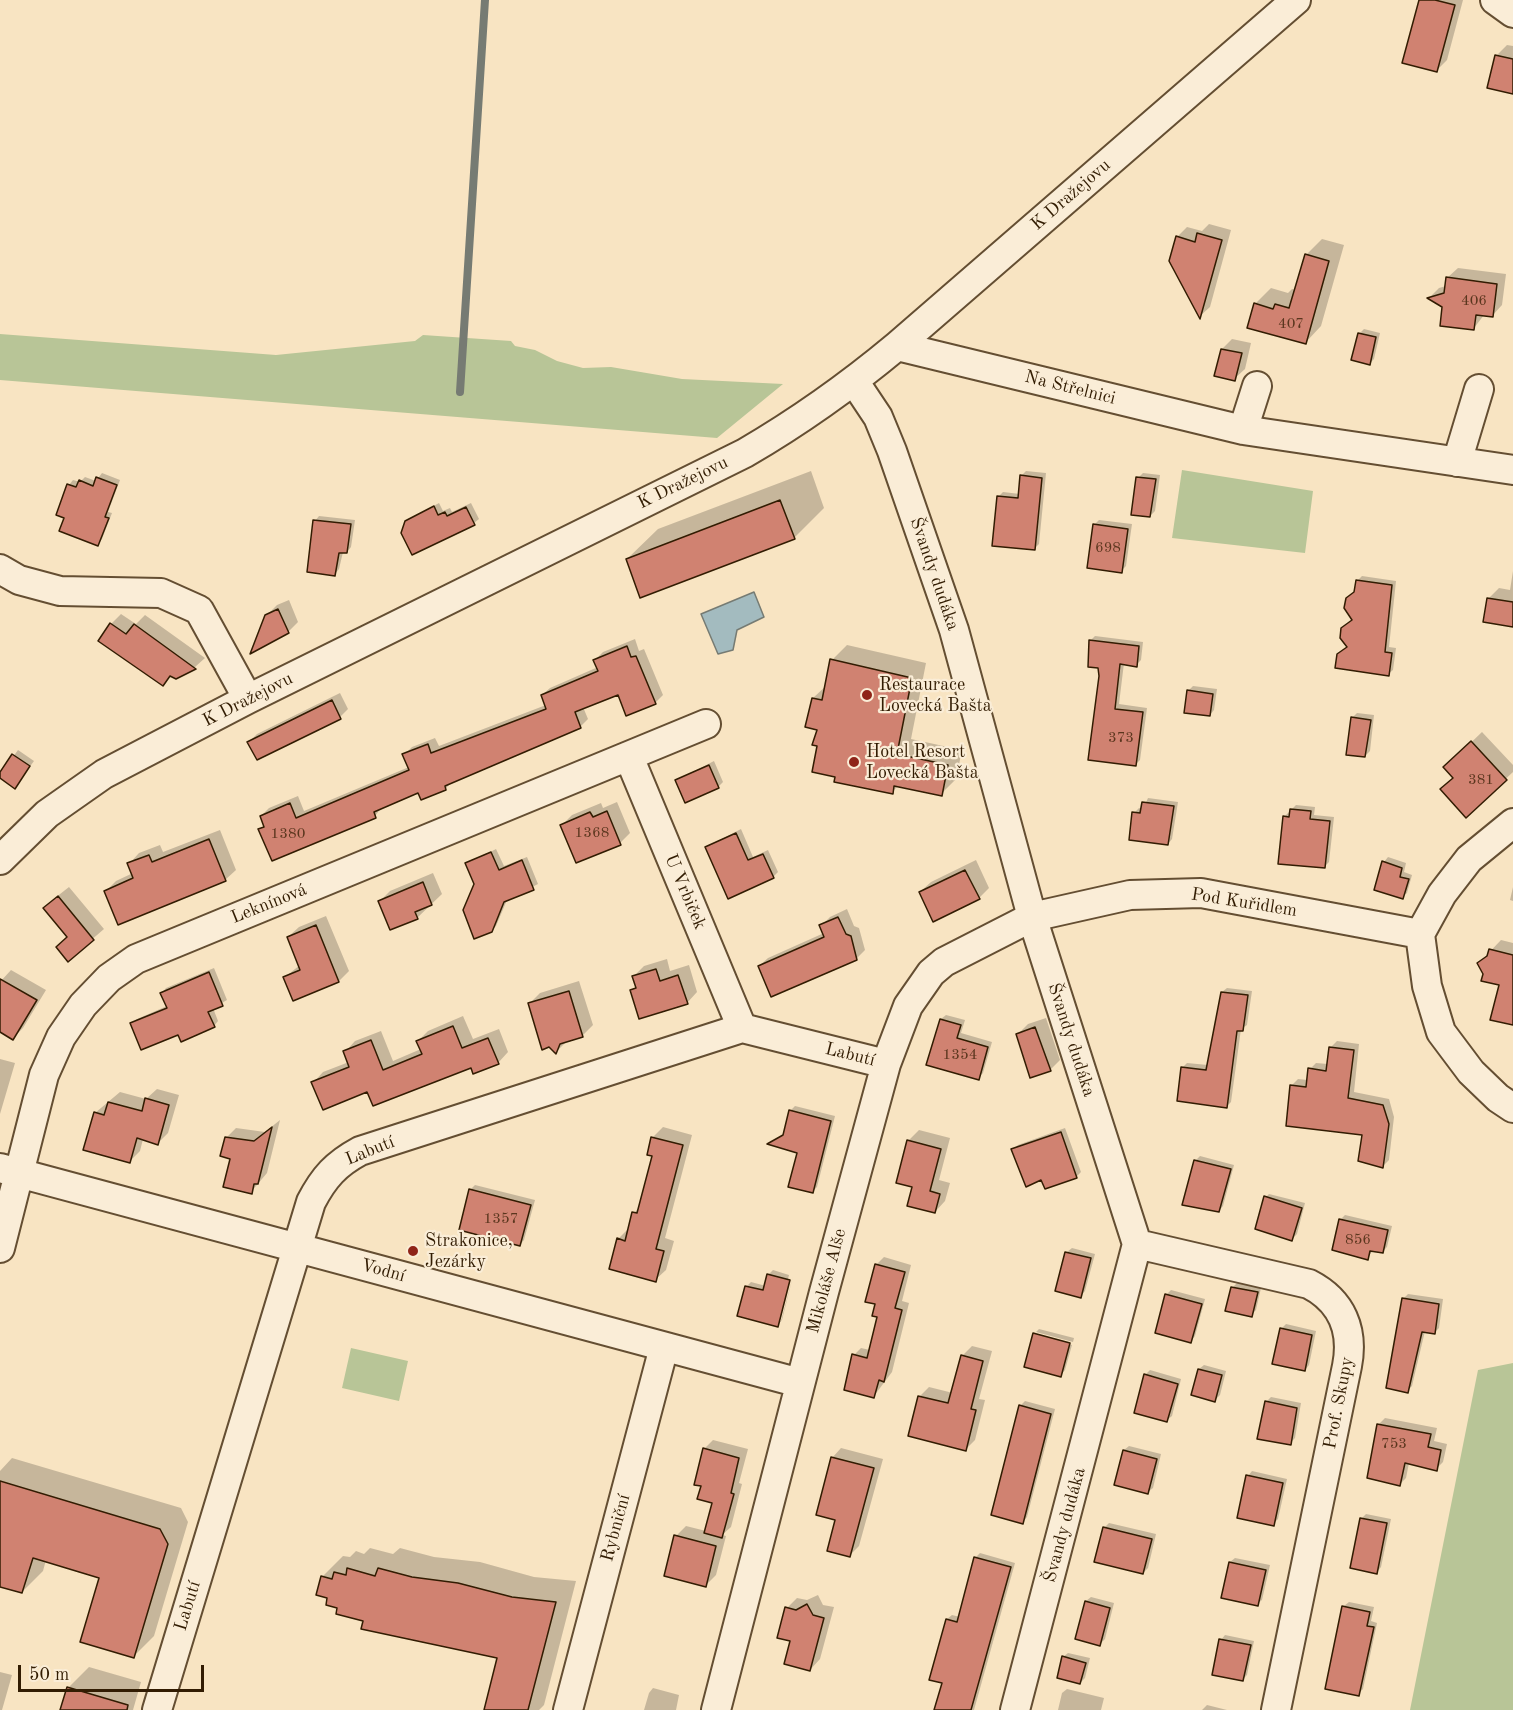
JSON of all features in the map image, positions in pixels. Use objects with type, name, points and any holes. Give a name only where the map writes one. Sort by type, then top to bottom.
[{"type":"street","name":"K Dražejovu","points":[[0,860],[47,814],[104,774],[248,699],[745,453],[792,426],[897,346],[1296,0]]},
{"type":"street","points":[[1495,0],[1513,13]]},
{"type":"street","name":"Na Střelnici","points":[[897,346],[1244,430],[1513,470]]},
{"type":"street","name":"Švandy dudáka","points":[[854,381],[878,417],[892,451],[954,630],[1032,917],[1137,1244],[1015,1710]]},
{"type":"street","points":[[1244,430],[1257,386]]},
{"type":"street","points":[[1458,462],[1479,389]]},
{"type":"street","points":[[0,569],[19,580],[60,591],[162,593],[199,610],[248,699]]},
{"type":"street","name":"Leknínová","points":[[0,1248],[10,1171],[44,1076],[61,1037],[83,1005],[109,978],[136,959],[706,724]]},
{"type":"street","name":"U Vrbiček","points":[[628,757],[742,1028]]},
{"type":"street","points":[[1513,823],[1469,859],[1442,894],[1420,934],[1427,986],[1441,1032],[1471,1072],[1498,1098],[1513,1108]]},
{"type":"street","name":"Pod Kuřidlem","points":[[1032,917],[1130,895],[1201,893],[1420,934]]},
{"type":"street","name":"Mikoláše Alše","points":[[716,1710],[800,1383],[886,1064],[908,1006],[931,973],[944,962],[1032,917]]},
{"type":"street","name":"Labutí","points":[[156,1710],[311,1202],[323,1179],[339,1162],[360,1151],[742,1028],[886,1064]]},
{"type":"street","name":"Vodní","points":[[10,1171],[800,1383]]},
{"type":"street","name":"Prof. Skupy","points":[[1137,1244],[1309,1284],[1329,1297],[1342,1313],[1349,1331],[1349,1358],[1276,1710]]},
{"type":"street","name":"Rybniční","points":[[568,1710],[664,1347]]},
{"type":"green space","points":[[0,334],[276,355],[415,341],[423,335],[511,341],[515,346],[535,350],[557,361],[583,368],[611,367],[682,379],[783,384],[717,438],[0,380]]},
{"type":"green space","points":[[1182,470],[1313,491],[1305,553],[1172,538]]},
{"type":"green space","points":[[351,1348],[408,1361],[399,1401],[342,1388]]},
{"type":"green space","points":[[1513,1363],[1513,1710],[1410,1710],[1478,1370]]},
{"type":"water","points":[[754,592],[764,617],[737,630],[733,650],[718,654],[701,614]]},
{"type":"building","points":[[1419,0],[1435,0],[1455,5],[1437,72],[1402,63]]},
{"type":"building","points":[[1495,55],[1513,59],[1513,94],[1487,88]]},
{"type":"building","points":[[1197,233],[1222,240],[1200,319],[1169,261],[1176,236],[1195,242]]},
{"type":"building","points":[[1305,254],[1329,261],[1306,344],[1247,328],[1254,303],[1273,309],[1275,304],[1289,308]]},
{"type":"building","points":[[1446,277],[1497,284],[1493,317],[1476,315],[1474,330],[1440,326],[1442,307],[1427,298],[1444,293]]},
{"type":"building","points":[[1358,333],[1376,337],[1370,365],[1351,360]]},
{"type":"building","points":[[1221,349],[1242,353],[1235,381],[1214,376]]},
{"type":"building","points":[[1020,475],[1042,478],[1035,550],[992,546],[997,496],[1018,498]]},
{"type":"building","points":[[96,477],[117,485],[105,517],[109,518],[98,546],[59,531],[64,518],[56,515],[67,484],[76,487],[79,480],[93,486]]},
{"type":"building","points":[[1136,477],[1156,479],[1150,517],[1131,515]]},
{"type":"building","points":[[780,500],[795,539],[640,598],[626,559]]},
{"type":"building","points":[[434,506],[438,515],[445,512],[447,516],[466,507],[475,525],[412,555],[401,533],[405,521]]},
{"type":"building","points":[[313,520],[351,524],[347,553],[339,553],[335,576],[307,572]]},
{"type":"building","points":[[1093,524],[1128,529],[1122,573],[1087,568]]},
{"type":"building","points":[[1356,580],[1392,585],[1385,652],[1392,653],[1389,676],[1335,668],[1337,654],[1347,647],[1340,638],[1341,628],[1352,620],[1344,608],[1346,598],[1354,592]]},
{"type":"building","points":[[1487,598],[1513,602],[1513,627],[1483,622]]},
{"type":"building","points":[[278,609],[289,633],[250,654],[265,615]]},
{"type":"building","points":[[110,623],[126,634],[134,624],[196,669],[176,679],[170,676],[163,686],[98,641]]},
{"type":"building","points":[[1089,640],[1139,646],[1137,667],[1120,664],[1115,709],[1143,712],[1136,766],[1088,760],[1099,676],[1098,668],[1088,667]]},
{"type":"building","points":[[627,646],[631,657],[636,656],[656,704],[626,716],[618,695],[575,712],[581,728],[445,786],[446,790],[421,800],[418,793],[374,812],[376,818],[272,861],[258,829],[264,827],[260,816],[290,803],[296,818],[409,770],[402,754],[428,744],[431,753],[546,709],[541,695],[598,671],[593,660]]},
{"type":"building","points":[[830,659],[912,678],[897,754],[948,765],[942,796],[894,786],[893,794],[834,782],[835,777],[812,772],[817,746],[812,745],[817,730],[805,727],[812,698],[822,700]]},
{"type":"building","points":[[1187,690],[1213,694],[1210,716],[1184,713]]},
{"type":"building","points":[[332,700],[341,719],[257,760],[247,742]]},
{"type":"building","points":[[1351,717],[1371,720],[1365,757],[1346,755]]},
{"type":"building","points":[[1471,741],[1507,780],[1466,818],[1440,789],[1453,778],[1443,767]]},
{"type":"building","points":[[12,754],[30,766],[15,789],[0,778],[0,772]]},
{"type":"building","points":[[709,765],[719,788],[685,803],[675,780]]},
{"type":"building","points":[[1142,802],[1174,806],[1168,845],[1129,840],[1132,812],[1140,813]]},
{"type":"building","points":[[1290,809],[1311,811],[1310,819],[1330,821],[1325,868],[1278,864],[1283,816],[1289,817]]},
{"type":"building","points":[[607,811],[621,845],[576,863],[560,825],[590,812],[593,817]]},
{"type":"building","points":[[736,833],[748,860],[763,854],[774,878],[728,899],[705,847]]},
{"type":"building","points":[[209,839],[226,881],[118,925],[104,891],[133,878],[127,863],[149,855],[152,862]]},
{"type":"building","points":[[491,852],[499,870],[522,860],[534,890],[504,902],[492,932],[474,939],[463,910],[474,884],[465,863]]},
{"type":"building","points":[[1382,861],[1402,868],[1400,877],[1409,879],[1403,899],[1374,890]]},
{"type":"building","points":[[965,870],[980,899],[933,922],[919,892]]},
{"type":"building","points":[[423,882],[432,905],[415,912],[418,919],[390,930],[378,901]]},
{"type":"building","points":[[58,896],[94,940],[68,962],[56,947],[67,937],[43,908]]},
{"type":"building","points":[[838,917],[846,934],[851,936],[857,960],[771,997],[758,966],[824,937],[819,925]]},
{"type":"building","points":[[316,925],[339,982],[293,1001],[283,977],[300,970],[287,937]]},
{"type":"building","points":[[1489,949],[1513,955],[1513,1025],[1490,1020],[1499,985],[1481,981],[1483,974],[1477,963],[1487,956]]},
{"type":"building","points":[[656,969],[660,981],[678,975],[688,1004],[639,1019],[630,990],[636,988],[632,976]]},
{"type":"building","points":[[209,972],[223,1006],[208,1012],[215,1027],[181,1042],[178,1035],[141,1050],[130,1023],[167,1008],[160,993]]},
{"type":"building","points":[[0,979],[37,1000],[13,1040],[0,1032]]},
{"type":"building","points":[[569,991],[583,1037],[560,1044],[556,1054],[549,1047],[542,1050],[528,1003]]},
{"type":"building","points":[[1221,992],[1248,995],[1243,1031],[1237,1031],[1227,1108],[1177,1101],[1181,1067],[1206,1070]]},
{"type":"building","points":[[940,1019],[961,1025],[957,1038],[988,1047],[979,1080],[926,1065]]},
{"type":"building","points":[[453,1026],[462,1048],[488,1038],[499,1064],[473,1074],[471,1068],[373,1106],[367,1092],[323,1110],[311,1082],[349,1067],[343,1051],[371,1040],[383,1070],[422,1054],[416,1041]]},
{"type":"building","points":[[1035,1027],[1051,1071],[1030,1078],[1016,1034]]},
{"type":"building","points":[[1329,1047],[1354,1050],[1348,1098],[1383,1105],[1389,1124],[1383,1168],[1358,1161],[1362,1135],[1286,1126],[1290,1085],[1306,1087],[1308,1068],[1326,1071]]},
{"type":"building","points":[[145,1098],[169,1105],[158,1145],[137,1138],[130,1163],[83,1150],[94,1112],[104,1115],[108,1102],[142,1111]]},
{"type":"building","points":[[789,1110],[831,1121],[813,1193],[788,1187],[797,1153],[767,1144],[783,1135]]},
{"type":"building","points":[[272,1127],[258,1184],[254,1184],[252,1194],[223,1187],[230,1159],[220,1156],[225,1137],[254,1141]]},
{"type":"building","points":[[1061,1132],[1077,1178],[1045,1189],[1041,1180],[1026,1187],[1011,1149]]},
{"type":"building","points":[[651,1137],[683,1145],[656,1249],[664,1251],[656,1282],[609,1269],[617,1238],[625,1241],[632,1212],[637,1213],[652,1156],[647,1155]]},
{"type":"building","points":[[907,1140],[941,1149],[930,1191],[940,1194],[935,1213],[907,1206],[912,1187],[896,1183]]},
{"type":"building","points":[[1194,1160],[1231,1169],[1219,1212],[1182,1205]]},
{"type":"building","points":[[469,1189],[531,1205],[520,1246],[459,1230]]},
{"type":"building","points":[[1264,1196],[1302,1208],[1292,1241],[1255,1229]]},
{"type":"building","points":[[1339,1219],[1388,1230],[1383,1253],[1370,1251],[1368,1260],[1332,1250]]},
{"type":"building","points":[[1065,1252],[1091,1258],[1081,1298],[1055,1291]]},
{"type":"building","points":[[875,1264],[905,1272],[895,1308],[902,1310],[884,1382],[879,1380],[874,1398],[844,1390],[852,1354],[867,1358],[877,1317],[872,1316],[875,1304],[865,1302]]},
{"type":"building","points":[[767,1274],[790,1280],[778,1327],[737,1316],[745,1286],[763,1290]]},
{"type":"building","points":[[1231,1287],[1258,1292],[1252,1317],[1225,1311]]},
{"type":"building","points":[[1165,1294],[1202,1304],[1191,1343],[1155,1333]]},
{"type":"building","points":[[1402,1298],[1439,1304],[1435,1334],[1422,1332],[1408,1393],[1386,1388]]},
{"type":"building","points":[[1280,1328],[1312,1335],[1305,1371],[1272,1364]]},
{"type":"building","points":[[1033,1333],[1070,1343],[1061,1377],[1024,1367]]},
{"type":"building","points":[[961,1355],[983,1361],[971,1409],[976,1410],[966,1451],[908,1436],[918,1396],[948,1403]]},
{"type":"building","points":[[1198,1369],[1222,1375],[1215,1402],[1191,1395]]},
{"type":"building","points":[[1144,1374],[1178,1384],[1167,1422],[1134,1413]]},
{"type":"building","points":[[1265,1401],[1297,1408],[1291,1445],[1257,1439]]},
{"type":"building","points":[[1019,1405],[1051,1414],[1023,1524],[991,1515]]},
{"type":"building","points":[[1377,1424],[1431,1434],[1428,1447],[1441,1450],[1437,1471],[1405,1463],[1400,1486],[1367,1478]]},
{"type":"building","points":[[703,1448],[739,1458],[731,1493],[734,1494],[722,1538],[704,1533],[712,1503],[697,1499],[701,1486],[694,1485]]},
{"type":"building","points":[[1123,1450],[1157,1459],[1148,1494],[1114,1485]]},
{"type":"building","points":[[831,1457],[874,1468],[850,1557],[827,1551],[835,1520],[816,1515]]},
{"type":"building","points":[[1246,1475],[1283,1483],[1274,1526],[1237,1518]]},
{"type":"building","points":[[0,1481],[160,1529],[168,1544],[134,1658],[80,1642],[99,1578],[33,1558],[22,1593],[0,1587]]},
{"type":"building","points":[[1360,1518],[1387,1523],[1377,1574],[1350,1568]]},
{"type":"building","points":[[1103,1527],[1152,1539],[1143,1574],[1094,1562]]},
{"type":"building","points":[[674,1535],[716,1546],[706,1587],[664,1576]]},
{"type":"building","points":[[974,1557],[1011,1567],[971,1710],[934,1710],[942,1683],[929,1680],[946,1619],[957,1622]]},
{"type":"building","points":[[1229,1562],[1266,1570],[1258,1606],[1221,1598]]},
{"type":"building","points":[[347,1568],[375,1576],[378,1568],[412,1577],[458,1583],[512,1597],[556,1602],[528,1710],[484,1710],[497,1658],[361,1629],[363,1621],[336,1614],[337,1608],[326,1605],[327,1598],[316,1595],[321,1576],[332,1579],[334,1572],[346,1575]]},
{"type":"building","points":[[1085,1601],[1110,1608],[1100,1646],[1075,1639]]},
{"type":"building","points":[[807,1604],[813,1615],[824,1618],[810,1671],[784,1664],[790,1641],[777,1638],[785,1607],[796,1610]]},
{"type":"building","points":[[1342,1606],[1370,1612],[1367,1626],[1374,1627],[1359,1696],[1325,1689]]},
{"type":"building","points":[[1219,1639],[1251,1645],[1243,1681],[1212,1675]]},
{"type":"building","points":[[1062,1656],[1086,1663],[1080,1684],[1057,1678]]},
{"type":"building","points":[[67,1687],[128,1705],[127,1710],[60,1710]]},
{"type":"waterway","points":[[460,392],[485,0]]},
{"type":"place","name":"Restaurace Lovecká Bašta","points":[[867,695]]},
{"type":"place","name":"Hotel Resort Lovecká Bašta","points":[[854,762]]},
{"type":"place","name":"Strakonice, Jezárky","points":[[413,1251]]}]
